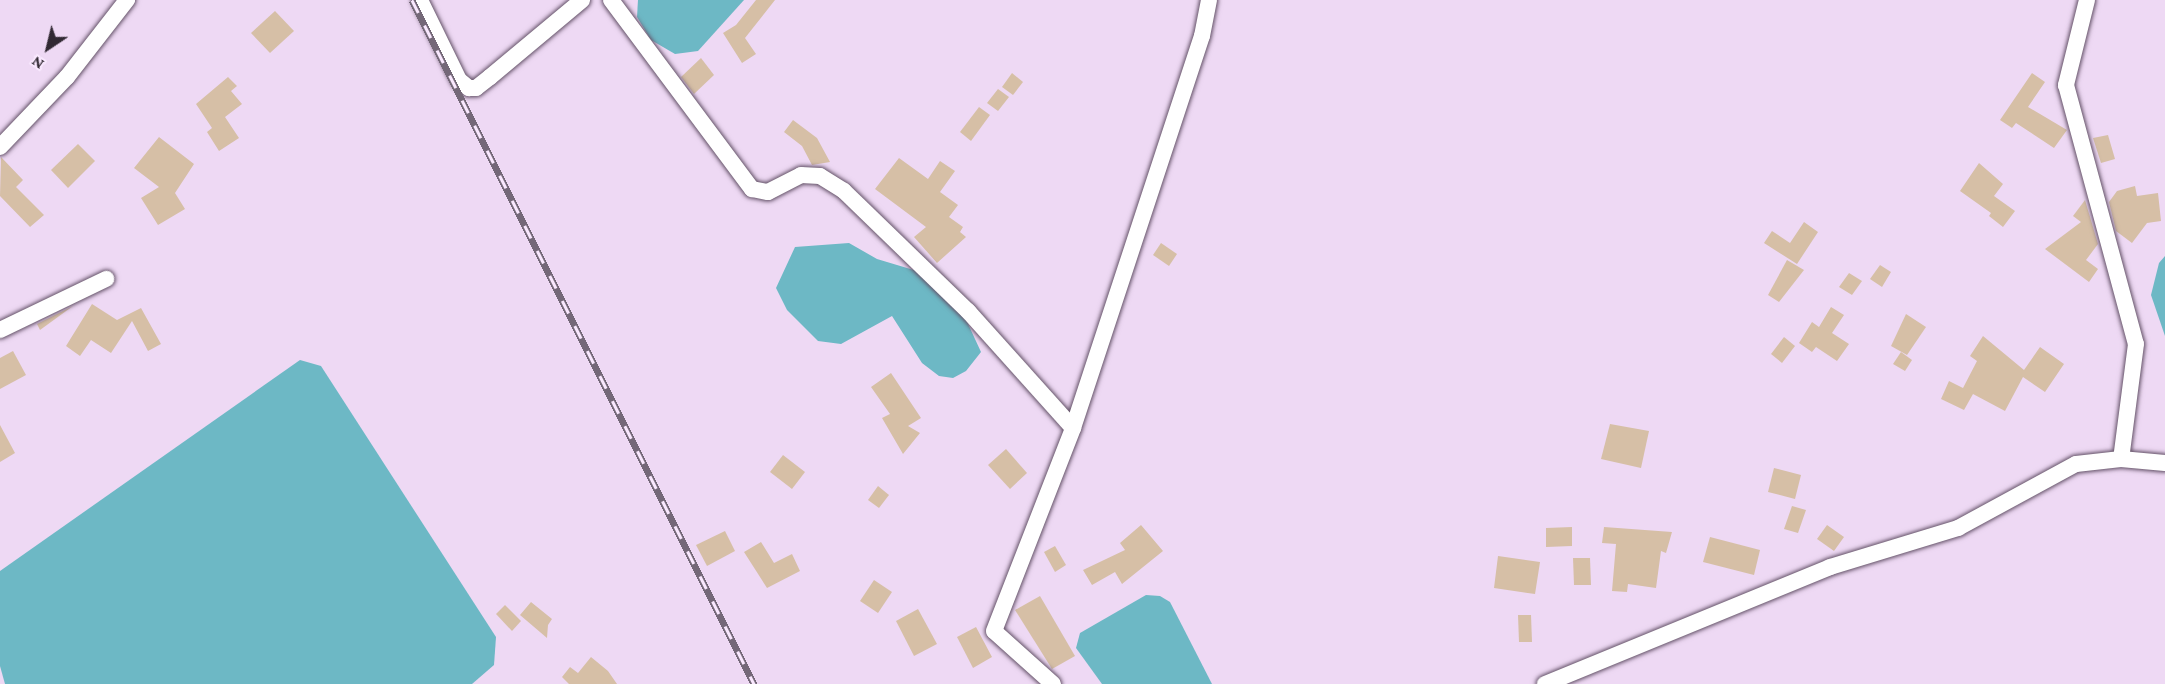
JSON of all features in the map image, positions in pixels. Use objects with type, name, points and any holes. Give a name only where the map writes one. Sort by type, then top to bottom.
[{"type":"street","points":[[0,147],[67,77],[127,0]]},
{"type":"street","points":[[420,0],[459,80],[469,88],[476,88],[582,0]]},
{"type":"street","points":[[611,0],[752,189],[768,192],[801,175],[820,176],[844,191],[968,310],[1073,428]]},
{"type":"street","points":[[1053,684],[994,631],[1073,428],[1202,36],[1209,0]]},
{"type":"street","points":[[2087,0],[2066,85],[2136,344],[2121,459]]},
{"type":"street","points":[[0,330],[106,279]]},
{"type":"street","points":[[1545,684],[1830,567],[1958,528],[2076,464],[2121,459],[2165,463]]},
{"type":"water","points":[[638,0],[744,0],[698,51],[675,54],[651,40],[637,17]]},
{"type":"water","points":[[849,243],[877,259],[927,274],[963,313],[981,352],[966,371],[953,378],[939,376],[922,363],[892,316],[841,344],[818,341],[787,310],[776,288],[795,247]]},
{"type":"water","points":[[2165,256],[2165,336],[2151,295],[2159,263]]},
{"type":"water","points":[[300,360],[321,366],[496,637],[494,665],[472,684],[5,684],[0,666],[0,571]]},
{"type":"water","points":[[1146,595],[1160,596],[1170,602],[1212,684],[1102,684],[1076,648],[1080,633]]},
{"type":"building","points":[[756,0],[775,0],[745,38],[756,54],[742,63],[723,33],[736,25]]},
{"type":"building","points":[[275,11],[294,31],[270,53],[251,33]]},
{"type":"building","points":[[701,58],[714,75],[694,94],[681,77]]},
{"type":"building","points":[[1012,73],[1023,82],[1013,95],[1002,87]]},
{"type":"building","points":[[2032,73],[2045,82],[2028,107],[2067,130],[2054,148],[2016,123],[2012,128],[2000,120]]},
{"type":"building","points":[[228,77],[237,86],[231,91],[242,104],[225,117],[239,138],[219,151],[207,132],[212,128],[196,104]]},
{"type":"building","points":[[998,89],[1009,97],[998,111],[987,103]]},
{"type":"building","points":[[979,107],[990,115],[971,141],[960,132]]},
{"type":"building","points":[[793,120],[817,138],[830,162],[812,165],[802,146],[784,132]]},
{"type":"building","points":[[2108,135],[2115,159],[2101,163],[2093,138]]},
{"type":"building","points":[[159,137],[194,164],[175,193],[185,209],[158,225],[141,198],[159,187],[134,168]]},
{"type":"building","points":[[78,144],[95,161],[68,188],[51,170]]},
{"type":"building","points":[[1,157],[23,180],[16,187],[44,215],[30,227],[0,196]]},
{"type":"building","points":[[899,158],[928,179],[940,161],[955,171],[940,192],[958,205],[949,217],[963,227],[960,232],[966,237],[937,263],[914,237],[926,227],[875,189]]},
{"type":"building","points":[[1979,163],[2003,184],[1994,196],[2015,211],[2003,227],[1989,216],[1991,213],[1960,191]]},
{"type":"building","points":[[2135,186],[2137,196],[2158,193],[2161,221],[2147,223],[2132,243],[2116,231],[2109,202],[2117,191]]},
{"type":"building","points":[[2085,200],[2098,244],[2086,260],[2098,269],[2089,282],[2045,249],[2081,222],[2073,216]]},
{"type":"building","points":[[1804,222],[1818,232],[1797,264],[1764,243],[1772,231],[1790,243]]},
{"type":"building","points":[[1161,243],[1177,254],[1169,266],[1153,255]]},
{"type":"building","points":[[1787,260],[1804,270],[1779,302],[1768,295]]},
{"type":"building","points":[[1880,265],[1891,272],[1882,287],[1870,279]]},
{"type":"building","points":[[1849,273],[1862,281],[1852,295],[1839,287]]},
{"type":"building","points":[[92,304],[117,320],[141,308],[161,344],[148,351],[132,321],[111,353],[91,340],[80,356],[66,346]]},
{"type":"building","points":[[73,306],[40,330],[37,324]]},
{"type":"building","points":[[1831,307],[1844,315],[1832,333],[1849,344],[1837,361],[1816,347],[1812,352],[1799,343],[1812,322],[1819,327]]},
{"type":"building","points":[[1906,314],[1926,327],[1907,355],[1891,346]]},
{"type":"building","points":[[1983,336],[2024,370],[2040,347],[2064,364],[2045,392],[2023,377],[2005,411],[1973,394],[1964,410],[1941,399],[1949,381],[1963,388],[1977,361],[1970,356]]},
{"type":"building","points":[[1784,337],[1795,346],[1782,363],[1771,354]]},
{"type":"building","points":[[13,351],[26,375],[0,389],[0,358]]},
{"type":"building","points":[[1901,352],[1912,360],[1905,371],[1893,364]]},
{"type":"building","points":[[891,373],[921,418],[908,426],[920,433],[903,454],[882,418],[890,414],[871,387]]},
{"type":"building","points":[[1610,424],[1649,431],[1641,468],[1601,459]]},
{"type":"building","points":[[0,425],[15,453],[0,462]]},
{"type":"building","points":[[1006,449],[1027,473],[1010,489],[988,465]]},
{"type":"building","points":[[783,455],[805,472],[792,489],[770,472]]},
{"type":"building","points":[[1774,468],[1801,475],[1795,499],[1768,492]]},
{"type":"building","points":[[878,486],[889,495],[879,508],[868,500]]},
{"type":"building","points":[[1792,506],[1806,510],[1798,533],[1784,529]]},
{"type":"building","points":[[1141,525],[1163,551],[1122,584],[1115,572],[1092,585],[1083,570],[1125,550],[1120,543]]},
{"type":"building","points":[[1827,525],[1844,537],[1834,551],[1817,539]]},
{"type":"building","points":[[1572,527],[1572,546],[1546,547],[1546,528]]},
{"type":"building","points":[[1604,527],[1672,532],[1666,553],[1661,551],[1656,588],[1628,584],[1627,592],[1612,591],[1616,544],[1602,543]]},
{"type":"building","points":[[725,531],[735,551],[707,566],[696,545]]},
{"type":"building","points":[[1710,537],[1760,550],[1754,575],[1703,562]]},
{"type":"building","points":[[761,542],[774,563],[792,554],[800,571],[767,588],[744,552]]},
{"type":"building","points":[[1055,546],[1066,565],[1055,572],[1044,552]]},
{"type":"building","points":[[1498,556],[1540,562],[1535,594],[1494,588]]},
{"type":"building","points":[[1573,558],[1590,558],[1591,585],[1574,585]]},
{"type":"building","points":[[874,580],[892,592],[878,613],[860,601]]},
{"type":"building","points":[[1040,596],[1075,656],[1052,669],[1015,610]]},
{"type":"building","points":[[531,602],[552,619],[548,625],[547,638],[520,615]]},
{"type":"building","points":[[505,605],[521,621],[512,631],[496,614]]},
{"type":"building","points":[[918,609],[937,644],[914,656],[896,621]]},
{"type":"building","points":[[1518,615],[1531,615],[1532,642],[1519,642]]},
{"type":"building","points":[[976,627],[992,657],[973,668],[957,637]]},
{"type":"building","points":[[591,657],[608,671],[617,684],[569,684],[562,677],[570,667],[578,673]]},
{"type":"railway","points":[[412,0],[754,684]]}]
